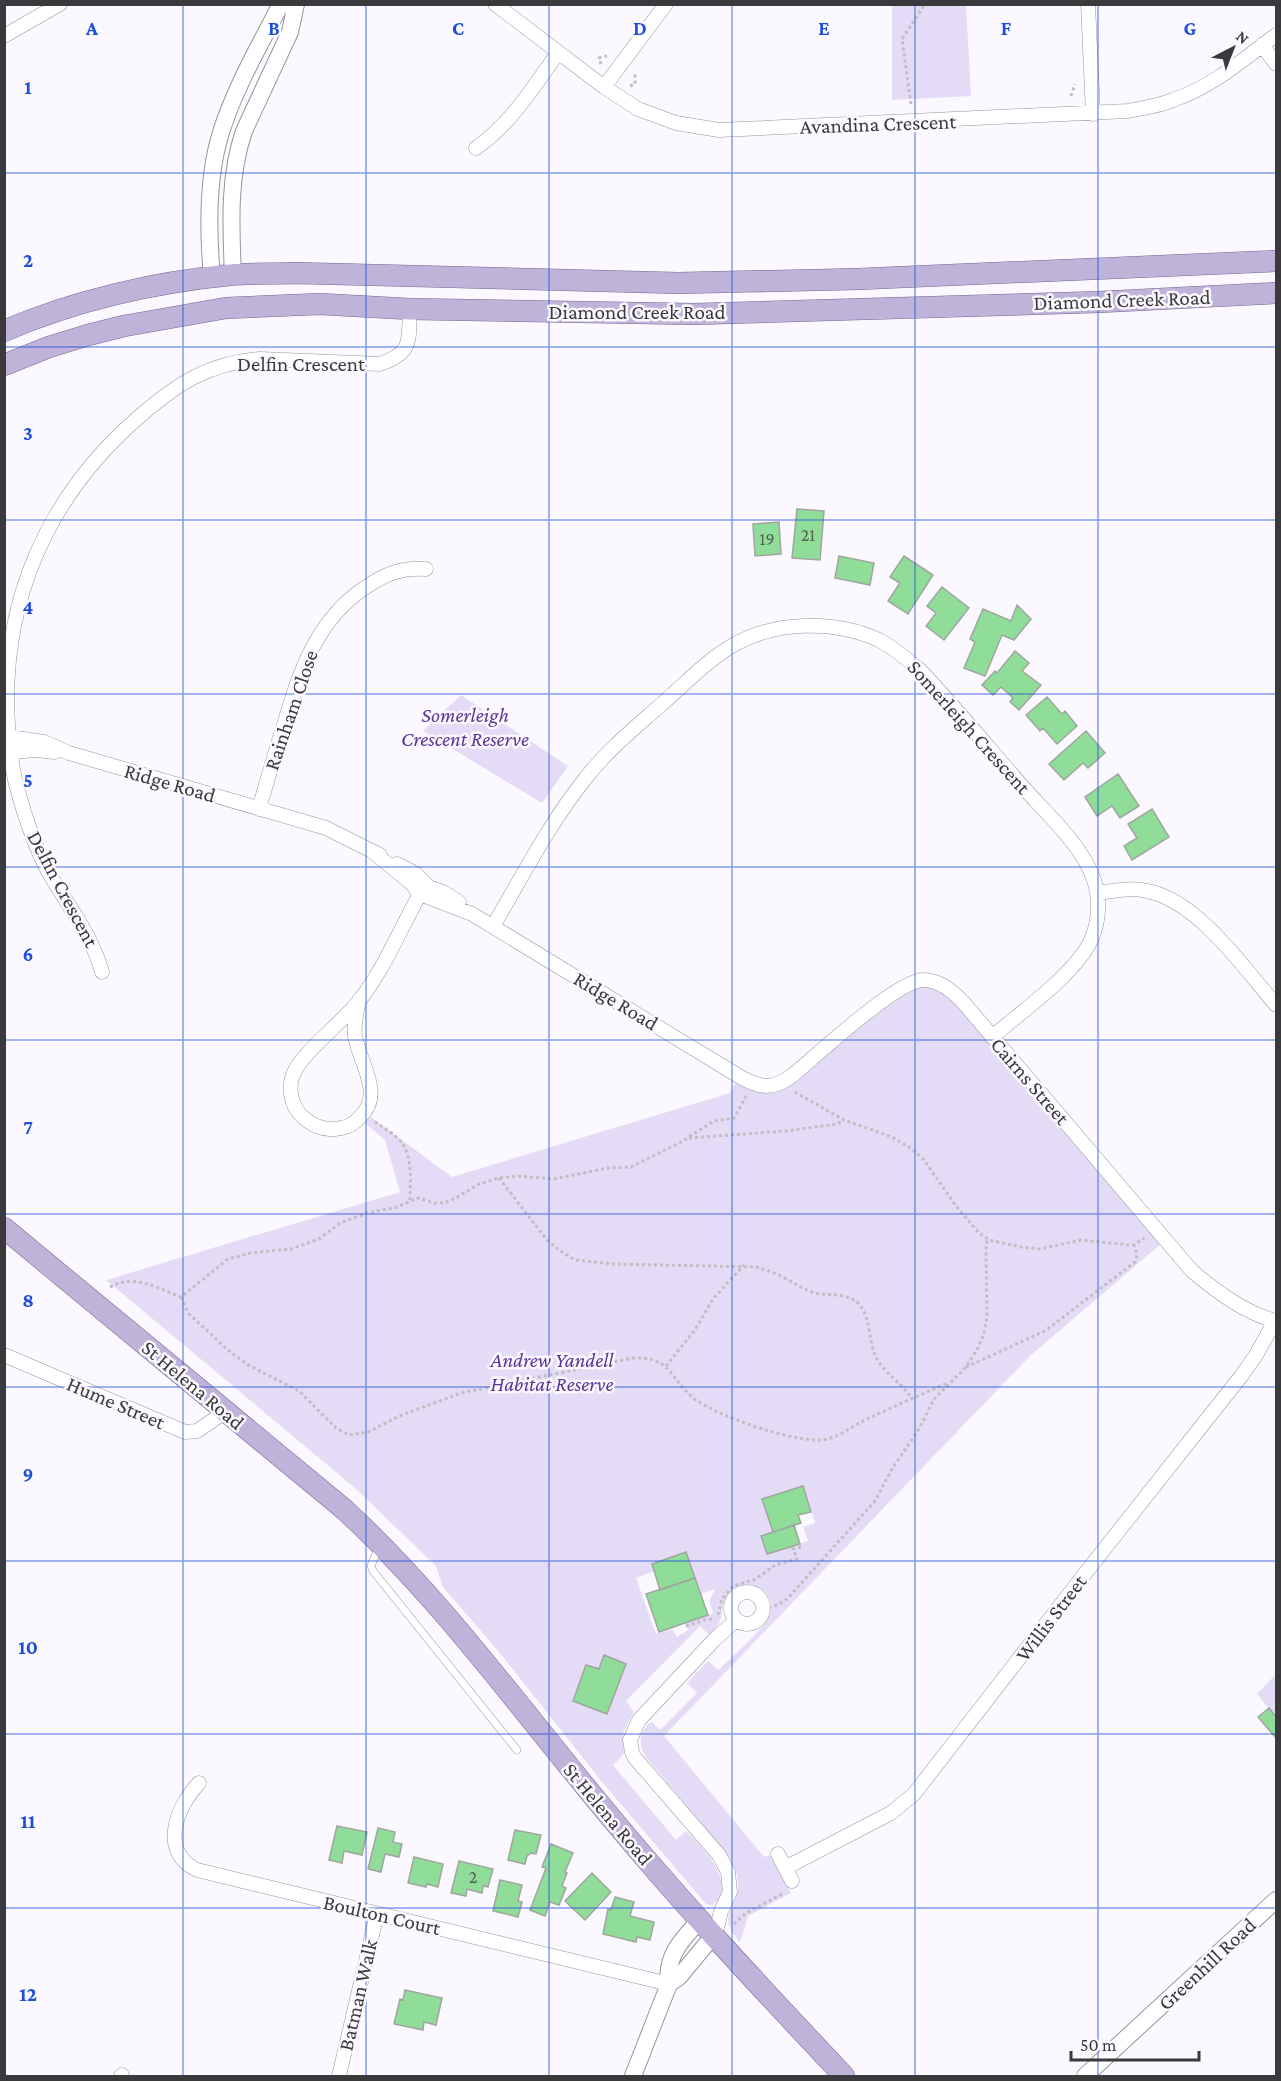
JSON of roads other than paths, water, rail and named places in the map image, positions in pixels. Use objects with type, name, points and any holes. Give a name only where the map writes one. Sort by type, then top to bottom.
[{"type":"main road","name":"Diamond Creek Road","points":[[4,331],[31,319],[74,305],[146,288],[222,276],[295,273],[678,283],[858,279],[1276,261]]},
{"type":"main road","points":[[222,276],[226,309]]},
{"type":"main road","name":"Delfin Crescent","points":[[410,309],[412,277]]},
{"type":"main road","name":"Diamond Creek Road","points":[[4,365],[49,347],[88,335],[124,326],[226,309],[320,304],[410,309],[694,314],[1088,302],[1276,293]]},
{"type":"main road","name":"St Helena Road","points":[[4,1228],[345,1510],[380,1544],[450,1619],[591,1795],[706,1928],[844,2076]]},
{"type":"street","points":[[4,36],[60,4]]},
{"type":"street","points":[[222,276],[210,219],[212,174],[225,121],[281,4]]},
{"type":"street","points":[[222,276],[231,219],[238,148],[290,32],[296,4]]},
{"type":"street","name":"Avandina Crescent","points":[[495,4],[604,87],[638,109],[696,128],[719,130],[1128,111],[1173,100],[1208,84],[1276,35]]},
{"type":"street","points":[[604,87],[666,4]]},
{"type":"street","points":[[1088,4],[1093,114]]},
{"type":"street","points":[[1262,45],[1276,64]]},
{"type":"street","points":[[476,148],[506,122],[558,53]]},
{"type":"street","points":[[210,219],[231,219]]},
{"type":"street","name":"Delfin Crescent","points":[[102,972],[97,953],[52,879],[34,840],[15,781],[9,737],[7,673],[16,609],[32,561],[60,507],[76,484],[110,445],[150,407],[178,387],[226,363],[260,359],[380,364],[397,358],[407,346],[410,309]]},
{"type":"street","name":"Rainham Close","points":[[259,809],[305,659],[322,629],[344,604],[372,583],[402,569],[426,569]]},
{"type":"street","name":"Somerleigh Crescent","points":[[493,926],[559,815],[585,779],[613,748],[728,648],[757,634],[803,626],[833,627],[867,635],[896,650],[920,670],[1077,850],[1087,865],[1096,893],[1097,921],[1092,939],[1070,970],[992,1037]]},
{"type":"street","name":"Ridge Road","points":[[9,737],[44,742],[69,753],[326,828],[406,868],[425,893],[451,896],[472,914],[757,1085],[781,1084]]},
{"type":"street","name":"Ridge Road","points":[[11,752],[36,750],[69,753]]},
{"type":"street","points":[[1096,893],[1119,890],[1147,891],[1173,900],[1215,934],[1276,1005]]},
{"type":"street","points":[[359,1000],[354,1027],[355,1038],[370,1085],[369,1104],[365,1113],[348,1126],[330,1129],[314,1126],[299,1113],[292,1101],[293,1074],[303,1059],[359,1000],[425,893]]},
{"type":"street","name":"Cairns Street","points":[[781,1084],[892,993],[914,982],[931,981],[945,986],[963,1002],[1192,1271],[1240,1306],[1276,1321]]},
{"type":"street","name":"Willis Street","points":[[785,1868],[891,1813],[915,1794],[1242,1375],[1276,1321]]},
{"type":"street","name":"Hume Street","points":[[4,1355],[186,1431],[197,1431],[225,1412]]},
{"type":"street","points":[[748,1591],[758,1596],[763,1605],[762,1615],[754,1623],[743,1624],[736,1620],[731,1613],[731,1602],[738,1594],[748,1591]]},
{"type":"street","points":[[706,1928],[718,1924],[730,1892],[726,1867],[719,1855],[634,1757],[630,1740],[634,1728],[648,1709],[736,1620]]},
{"type":"street","name":"Boulton Court","points":[[199,1783],[191,1791],[181,1808],[174,1841],[178,1855],[187,1866],[669,1984]]},
{"type":"street","points":[[778,1854],[792,1881]]},
{"type":"street","name":"Greenhill Road","points":[[1084,2076],[1276,1900]]},
{"type":"street","points":[[633,2076],[669,1984],[681,1974],[706,1928],[709,1914],[721,1911]]},
{"type":"street","name":"Batman Walk","points":[[339,2076],[377,1914]]},
{"type":"lane","points":[[380,1544],[371,1566],[373,1571],[518,1750]]},
{"type":"park label","name":"Somerleigh Crescent Reserve","points":[[465,727]]},
{"type":"park label","name":"Andrew Yandell Habitat Reserve","points":[[552,1372]]}]
